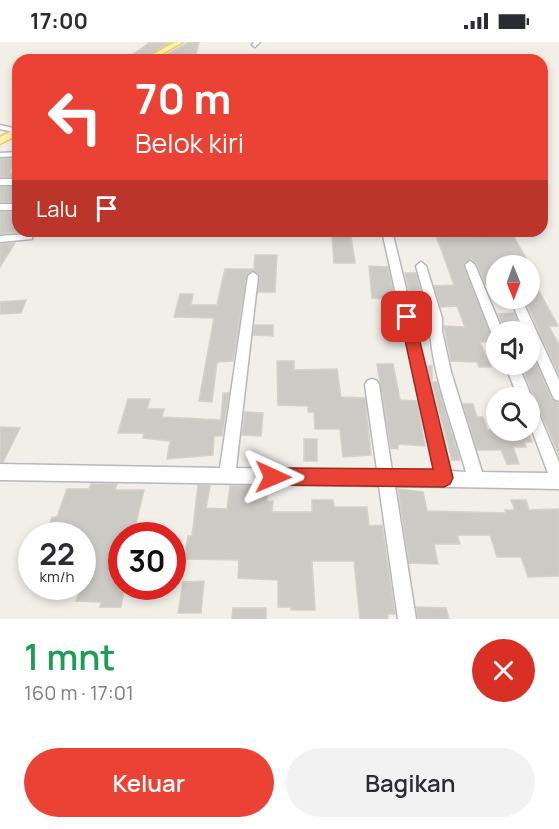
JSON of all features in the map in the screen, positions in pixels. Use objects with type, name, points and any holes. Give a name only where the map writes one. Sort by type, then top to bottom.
[{"type":"main road","points":[[157,54],[180,42]]},
{"type":"street","points":[[0,239],[29,237]]},
{"type":"street","points":[[388,237],[444,478]]},
{"type":"street","points":[[470,265],[493,321]]},
{"type":"street","points":[[421,266],[436,318],[434,326],[443,362],[476,479]]},
{"type":"street","points":[[227,476],[253,276]]},
{"type":"street","points":[[520,309],[559,395]]},
{"type":"street","points":[[407,317],[436,318]]},
{"type":"street","points":[[372,385],[406,619]]},
{"type":"street","points":[[0,472],[559,481],[540,434]]},
{"type":"building","points":[[189,42],[199,42],[196,54],[167,54]]},
{"type":"building","points":[[149,43],[169,43],[151,54],[133,54]]},
{"type":"building","points":[[12,158],[12,168],[9,173],[12,173],[12,177],[0,177],[0,159]]},
{"type":"building","points":[[0,187],[12,187],[12,202],[0,202]]},
{"type":"building","points":[[0,212],[12,212],[12,233],[0,234]]},
{"type":"building","points":[[332,237],[351,237],[355,263],[334,263]]},
{"type":"building","points":[[514,237],[524,255],[486,255],[486,284],[477,264],[471,259],[463,264],[486,321],[486,342],[480,342],[486,356],[486,367],[479,367],[477,362],[451,361],[444,326],[465,327],[457,306],[441,307],[434,286],[454,285],[437,238]]},
{"type":"building","points":[[15,243],[0,267],[0,244]]},
{"type":"building","points":[[255,255],[277,255],[275,292],[258,292],[259,274],[253,270],[247,274],[233,361],[217,362],[212,402],[199,401],[214,318],[174,317],[180,294],[193,294],[191,305],[217,305],[225,269],[254,269]]},
{"type":"building","points":[[369,266],[388,267],[395,300],[372,298]]},
{"type":"building","points":[[405,273],[416,273],[425,309],[413,309]]},
{"type":"building","points":[[540,293],[558,326],[549,326],[559,345],[559,375],[540,333],[540,321],[534,321],[529,309],[540,309]]},
{"type":"building","points":[[26,300],[21,313],[0,314],[0,302]]},
{"type":"building","points":[[514,313],[517,321],[501,321],[498,314]]},
{"type":"building","points":[[255,325],[273,325],[273,336],[253,335]]},
{"type":"building","points":[[277,361],[294,361],[294,370],[337,369],[341,397],[365,398],[371,455],[343,457],[340,429],[315,429],[314,412],[308,412],[308,406],[278,405]]},
{"type":"building","points":[[377,364],[393,364],[400,400],[417,401],[425,446],[398,444],[398,449],[391,448]]},
{"type":"building","points":[[427,366],[432,366],[432,382],[437,382],[460,460],[452,460]]},
{"type":"building","points":[[540,372],[552,400],[559,403],[559,455],[540,411],[540,387],[530,387],[525,375],[540,375]]},
{"type":"building","points":[[223,393],[229,393],[222,436],[214,436],[213,455],[167,459],[170,441],[143,438],[144,433],[118,433],[128,399],[150,399],[147,409],[164,409],[162,417],[221,420]]},
{"type":"building","points":[[463,404],[473,404],[477,417],[483,417],[486,441],[532,442],[524,442],[526,447],[513,447],[519,464],[507,464],[501,450],[477,450]]},
{"type":"building","points":[[245,412],[263,413],[261,436],[242,435]]},
{"type":"building","points":[[0,427],[20,428],[3,462],[0,462]]},
{"type":"building","points":[[304,439],[317,439],[317,461],[304,461]]},
{"type":"building","points":[[91,484],[117,484],[115,490],[144,490],[136,522],[108,522],[108,600],[122,600],[121,607],[100,607],[101,602],[76,601],[96,600],[96,522],[50,522],[52,517],[57,517],[67,489],[89,489]]},
{"type":"building","points":[[198,485],[210,486],[206,508],[227,509],[230,486],[268,486],[267,501],[273,501],[272,512],[312,512],[312,500],[333,500],[334,507],[367,507],[369,526],[382,525],[395,614],[388,614],[388,619],[360,619],[354,561],[312,561],[315,610],[291,610],[291,607],[278,607],[278,580],[238,578],[239,560],[186,559],[188,536],[192,536]]},
{"type":"building","points":[[398,489],[423,492],[427,511],[506,513],[505,510],[515,510],[511,500],[526,500],[529,510],[559,509],[559,576],[528,577],[521,557],[497,557],[490,535],[457,535],[460,544],[434,544],[438,564],[409,563]]},
{"type":"building","points":[[204,581],[201,613],[178,613],[180,600],[186,600],[186,582]]},
{"type":"building","points":[[416,607],[446,608],[449,619],[418,619]]},
{"type":"building","points":[[233,608],[266,608],[266,619],[232,619]]},
{"type":"route","points":[[273,477],[444,478],[407,317]]}]
